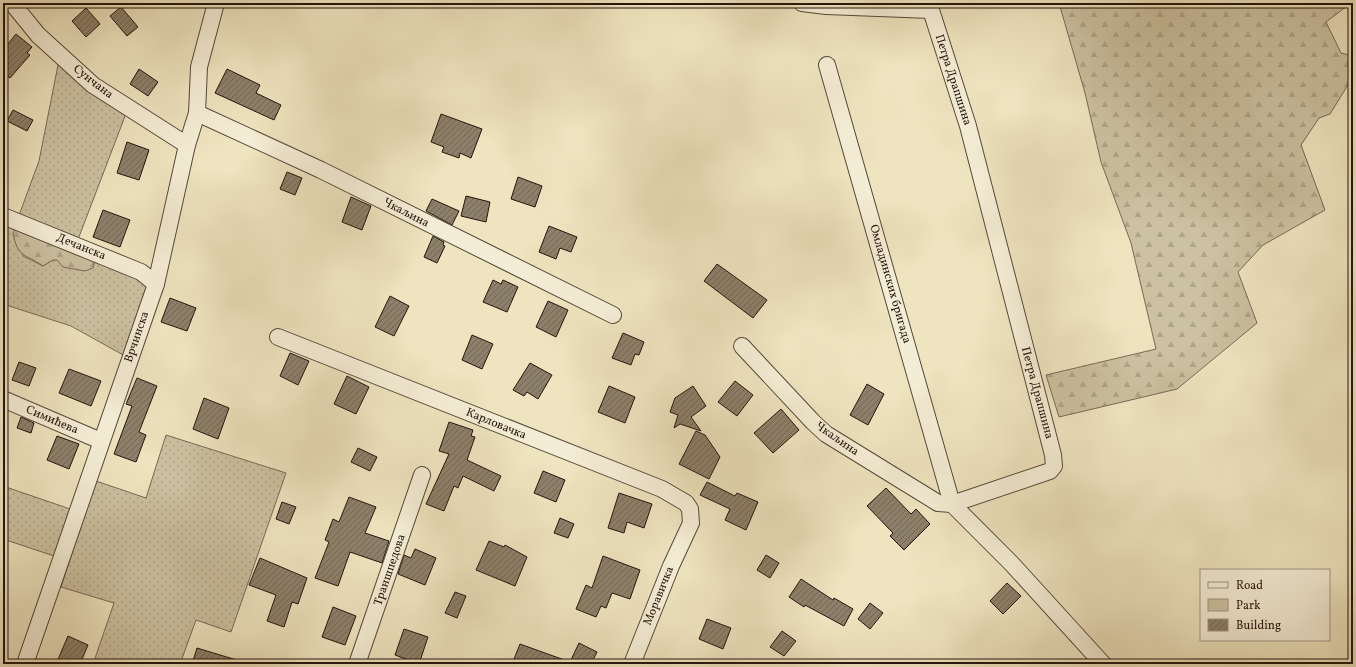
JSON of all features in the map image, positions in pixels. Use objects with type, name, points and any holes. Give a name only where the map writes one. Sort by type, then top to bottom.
[{"type":"street","name":"Сунчана","points":[[12,3],[38,35],[93,85],[188,145]]},
{"type":"street","name":"Врчинска","points":[[25,664],[156,284],[188,145],[197,113],[199,67],[216,3]]},
{"type":"street","points":[[802,3],[826,6],[931,7]]},
{"type":"street","name":"Петра Драпшина","points":[[931,7],[968,126],[1053,455],[1054,466],[1050,470],[952,504]]},
{"type":"street","name":"Омладинских бригада","points":[[827,65],[952,504]]},
{"type":"street","name":"Чкаљина","points":[[197,113],[321,170],[613,315]]},
{"type":"street","name":"Дечанска","points":[[3,216],[141,272],[156,284]]},
{"type":"street","name":"Карловачка","points":[[278,337],[662,489],[686,503],[692,516],[688,530]]},
{"type":"street","name":"Чкаљина","points":[[742,346],[826,434],[925,497],[938,503],[952,504]]},
{"type":"street","name":"Симићева","points":[[3,399],[101,441]]},
{"type":"street","name":"Траншпедова","points":[[357,664],[422,475]]},
{"type":"street","points":[[952,504],[1011,563],[1103,664]]},
{"type":"street","name":"Моравичка","points":[[632,664],[671,566],[688,530]]},
{"type":"green space","points":[[1059,3],[1351,3],[1326,22],[1341,53],[1353,56],[1353,82],[1351,80],[1330,114],[1319,118],[1301,145],[1325,210],[1263,245],[1238,272],[1257,323],[1177,389],[1059,417],[1046,375],[1156,349],[1131,243],[1101,162],[1085,93]]},
{"type":"green space","points":[[59,60],[127,111],[77,242],[18,218],[39,161]]},
{"type":"green space","points":[[3,220],[18,226],[23,256],[43,266],[53,260],[94,256],[151,286],[125,356],[71,326],[3,304]]},
{"type":"green space","points":[[18,226],[95,260],[93,268],[85,271],[63,267],[57,260],[53,260],[43,266],[23,254],[17,247],[13,233]]},
{"type":"green space","points":[[166,435],[286,473],[231,632],[196,620],[180,664],[93,664],[114,603],[61,587],[96,481],[146,498]]},
{"type":"green space","points":[[3,486],[73,510],[54,556],[3,539]]},
{"type":"building","points":[[121,7],[138,27],[127,36],[110,16]]},
{"type":"building","points":[[86,8],[100,24],[86,37],[72,21]]},
{"type":"building","points":[[16,34],[32,47],[27,53],[30,55],[10,78],[3,72],[3,50]]},
{"type":"building","points":[[139,69],[158,82],[148,96],[130,84]]},
{"type":"building","points":[[227,69],[260,85],[256,93],[281,105],[274,120],[215,93]]},
{"type":"building","points":[[13,110],[33,120],[27,131],[7,121]]},
{"type":"building","points":[[441,114],[482,129],[471,158],[460,153],[459,158],[442,152],[444,147],[431,142]]},
{"type":"building","points":[[127,142],[149,150],[139,180],[117,173]]},
{"type":"building","points":[[287,172],[302,178],[295,195],[280,189]]},
{"type":"building","points":[[518,177],[542,186],[535,207],[511,199]]},
{"type":"building","points":[[466,196],[490,202],[486,222],[461,216]]},
{"type":"building","points":[[351,197],[371,206],[362,230],[342,222]]},
{"type":"building","points":[[432,199],[459,211],[452,225],[426,211]]},
{"type":"building","points":[[103,210],[130,220],[120,247],[93,237]]},
{"type":"building","points":[[549,226],[577,237],[571,252],[560,248],[556,259],[539,252]]},
{"type":"building","points":[[433,236],[444,242],[443,245],[445,246],[437,263],[424,257]]},
{"type":"building","points":[[717,264],[767,300],[753,318],[704,281]]},
{"type":"building","points":[[493,280],[501,284],[503,280],[518,287],[507,312],[483,302]]},
{"type":"building","points":[[390,296],[409,306],[394,336],[375,327]]},
{"type":"building","points":[[170,298],[196,308],[187,331],[161,322]]},
{"type":"building","points":[[548,301],[568,310],[556,337],[536,327]]},
{"type":"building","points":[[623,333],[644,342],[639,355],[635,354],[631,365],[612,358]]},
{"type":"building","points":[[472,335],[493,344],[482,369],[462,360]]},
{"type":"building","points":[[290,353],[309,361],[298,385],[280,376]]},
{"type":"building","points":[[19,362],[36,368],[29,386],[12,380]]},
{"type":"building","points":[[530,363],[552,375],[538,399],[527,392],[524,396],[513,390]]},
{"type":"building","points":[[69,369],[101,381],[91,406],[59,393]]},
{"type":"building","points":[[347,376],[369,387],[356,414],[334,404]]},
{"type":"building","points":[[137,378],[157,386],[139,432],[146,435],[136,462],[114,454],[132,406],[126,404]]},
{"type":"building","points":[[735,381],[753,395],[737,416],[718,402]]},
{"type":"building","points":[[867,384],[884,394],[868,425],[850,415]]},
{"type":"building","points":[[609,386],[635,397],[625,423],[598,412]]},
{"type":"building","points":[[693,386],[706,406],[691,417],[701,431],[680,424],[674,428],[678,415],[670,412],[675,398]]},
{"type":"building","points":[[204,398],[229,408],[218,439],[193,429]]},
{"type":"building","points":[[781,409],[799,430],[773,453],[754,433]]},
{"type":"building","points":[[21,417],[34,423],[31,433],[17,428]]},
{"type":"building","points":[[449,422],[473,430],[471,436],[475,437],[467,460],[501,476],[494,491],[463,476],[458,488],[454,486],[444,511],[426,504],[449,454],[439,451]]},
{"type":"building","points":[[696,431],[705,435],[720,457],[709,479],[679,464]]},
{"type":"building","points":[[57,436],[79,444],[69,469],[47,460]]},
{"type":"building","points":[[358,448],[377,457],[370,471],[351,462]]},
{"type":"building","points":[[543,471],[565,480],[556,502],[534,493]]},
{"type":"building","points":[[707,482],[735,496],[737,493],[758,502],[746,530],[725,520],[730,509],[700,495]]},
{"type":"building","points":[[886,488],[911,514],[916,509],[930,524],[904,550],[890,536],[893,533],[867,506]]},
{"type":"building","points":[[619,493],[652,504],[644,528],[627,522],[624,533],[608,528]]},
{"type":"building","points":[[349,497],[376,507],[365,533],[389,541],[382,563],[350,552],[338,586],[315,578],[329,542],[325,540],[333,519],[339,522]]},
{"type":"building","points":[[282,502],[296,507],[289,524],[276,519]]},
{"type":"building","points":[[560,518],[574,524],[568,538],[554,533]]},
{"type":"building","points":[[489,541],[504,547],[505,545],[527,557],[515,586],[476,570]]},
{"type":"building","points":[[415,549],[436,558],[425,585],[398,574],[404,555],[411,558]]},
{"type":"building","points":[[766,555],[779,563],[770,578],[757,570]]},
{"type":"building","points":[[603,556],[640,570],[630,599],[612,593],[606,608],[601,606],[596,617],[576,609],[586,585],[592,588]]},
{"type":"building","points":[[260,558],[307,578],[298,604],[292,602],[284,627],[267,621],[276,595],[249,585]]},
{"type":"building","points":[[801,579],[833,600],[834,598],[853,609],[844,626],[805,605],[804,607],[789,597]]},
{"type":"building","points":[[1007,583],[1021,596],[1003,614],[990,601]]},
{"type":"building","points":[[455,592],[466,596],[457,618],[445,613]]},
{"type":"building","points":[[870,603],[883,613],[870,629],[858,619]]},
{"type":"building","points":[[333,607],[356,616],[345,645],[322,637]]},
{"type":"building","points":[[707,619],[731,628],[723,649],[699,639]]},
{"type":"building","points":[[404,629],[428,637],[419,664],[395,655]]},
{"type":"building","points":[[782,631],[796,641],[784,656],[770,647]]},
{"type":"building","points":[[68,636],[88,645],[80,664],[56,664]]},
{"type":"building","points":[[579,643],[597,652],[591,664],[512,664],[520,644],[570,662]]},
{"type":"building","points":[[197,648],[240,661],[239,664],[192,664]]}]
